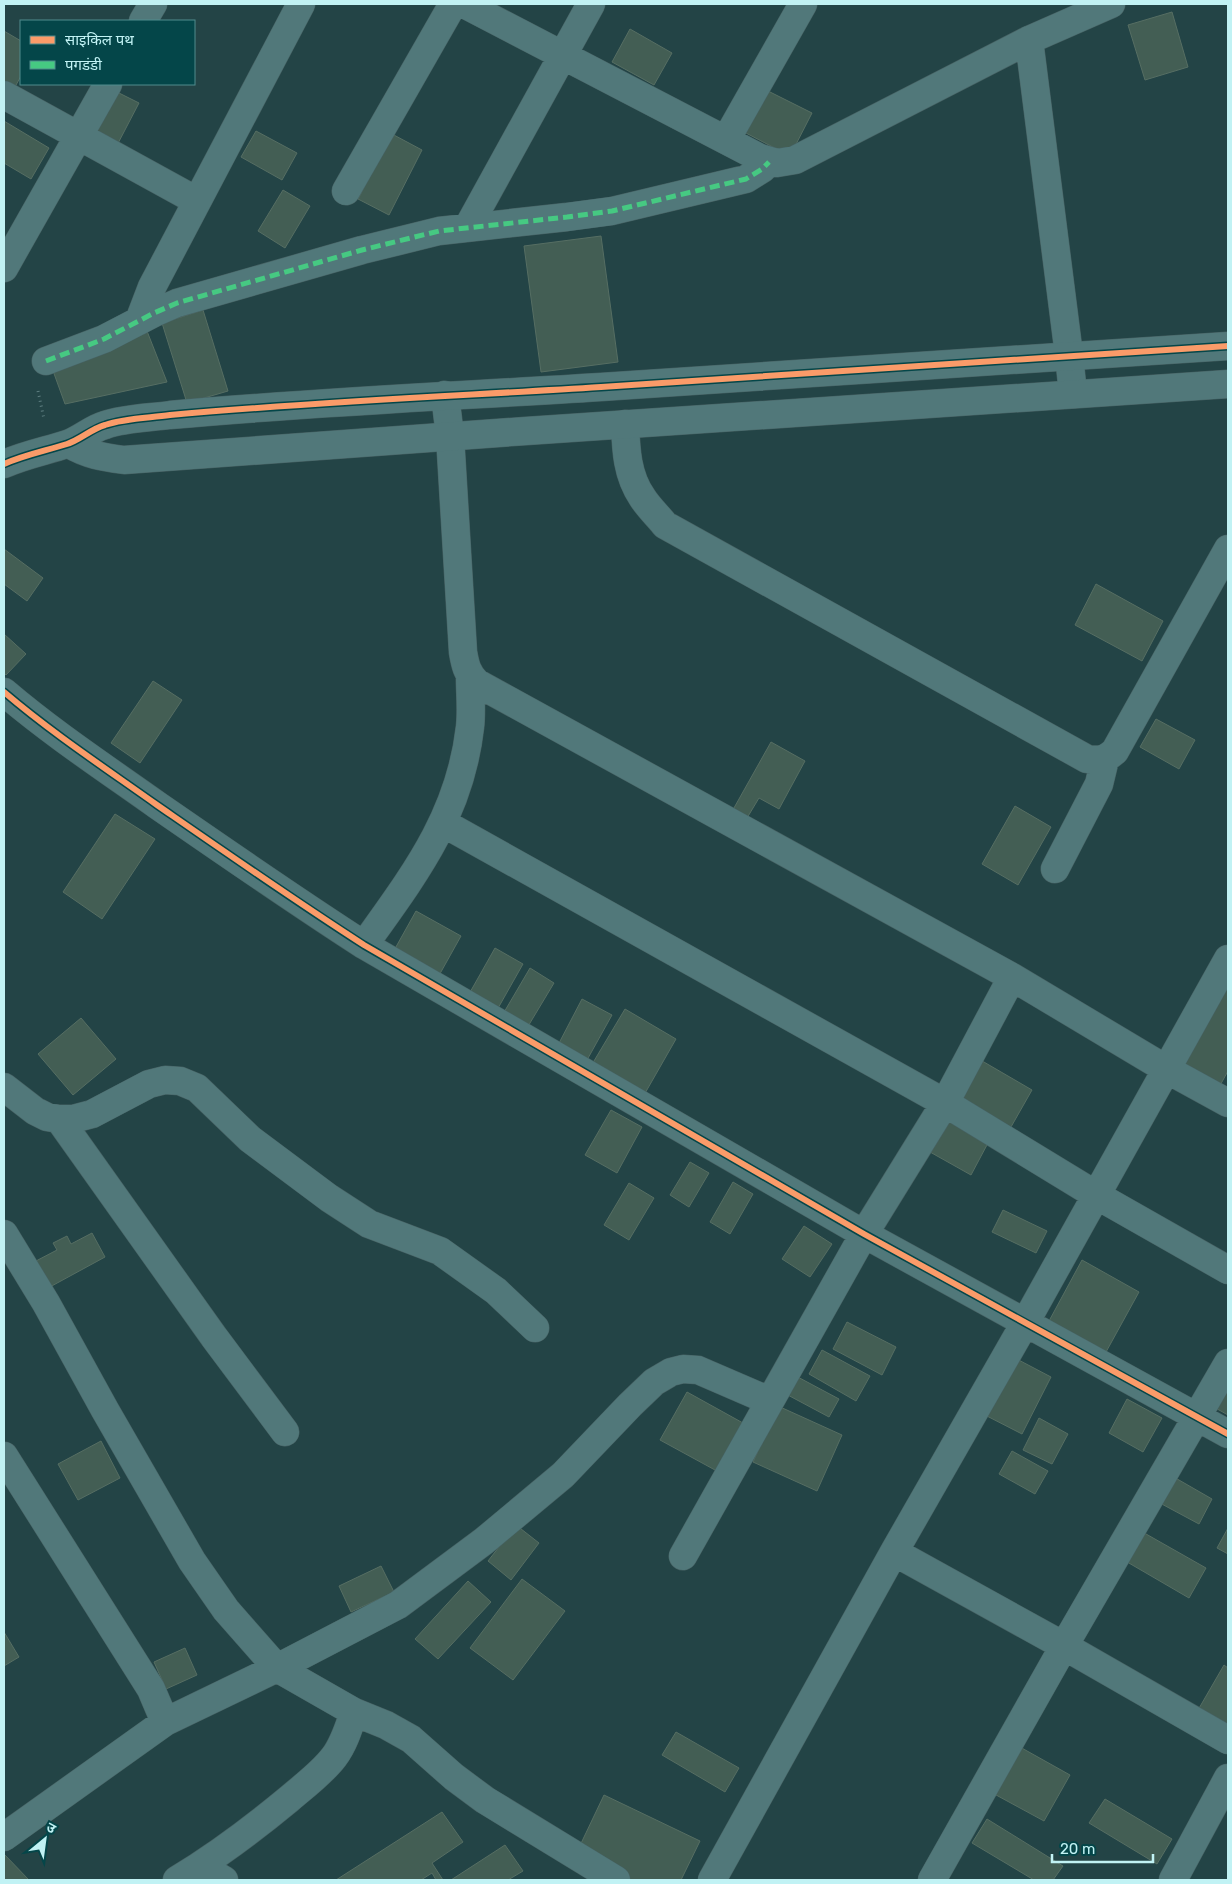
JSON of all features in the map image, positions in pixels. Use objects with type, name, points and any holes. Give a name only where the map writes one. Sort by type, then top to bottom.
[{"type":"street","points":[[144,20],[153,4]]},
{"type":"street","points":[[139,321],[152,287],[301,4]]},
{"type":"street","points":[[346,191],[453,4]]},
{"type":"street","points":[[464,4],[769,162],[785,163],[795,160],[1029,40],[1111,4]]},
{"type":"street","points":[[468,227],[591,4]]},
{"type":"street","points":[[726,140],[803,4]]},
{"type":"street","points":[[1029,40],[1073,394]]},
{"type":"street","points":[[4,268],[107,85]]},
{"type":"street","points":[[4,94],[197,201]]},
{"type":"street","points":[[46,361],[104,339],[177,303],[318,262],[438,231],[567,218],[612,211],[746,179],[769,162]]},
{"type":"street","points":[[4,464],[21,456],[60,446],[106,424],[236,409],[1228,346]]},
{"type":"street","points":[[60,446],[102,457],[124,460],[450,436],[1228,384]]},
{"type":"street","points":[[364,945],[410,881],[444,823],[453,799],[470,726],[470,676],[465,665],[463,652],[450,436],[445,395]]},
{"type":"street","points":[[625,424],[626,456],[633,478],[642,498],[665,524],[1078,755],[1096,760],[1105,759],[1115,751],[1228,549]]},
{"type":"street","points":[[470,676],[496,694],[1012,977],[1166,1069],[1228,1103]]},
{"type":"street","points":[[4,692],[41,724],[89,758],[292,899],[364,945],[864,1234],[1228,1434]]},
{"type":"street","points":[[1055,869],[1099,784],[1105,759]]},
{"type":"street","points":[[444,823],[945,1103],[1096,1195],[1228,1270]]},
{"type":"street","points":[[712,1880],[894,1552],[1025,1324],[1228,959]]},
{"type":"street","points":[[683,1556],[864,1234],[945,1103],[1012,977]]},
{"type":"street","points":[[4,1087],[34,1111],[47,1117],[73,1119],[92,1114],[149,1084],[165,1080],[189,1084],[197,1088],[250,1138],[329,1198],[369,1224],[440,1251],[496,1290],[535,1328]]},
{"type":"street","points":[[59,1119],[214,1337],[285,1432]]},
{"type":"street","points":[[4,1234],[46,1302],[192,1560],[226,1610],[277,1668],[354,1712],[386,1725],[411,1739],[454,1777],[485,1800],[616,1880]]},
{"type":"street","points":[[932,1880],[1228,1362]]},
{"type":"street","points":[[4,1837],[165,1722],[277,1668],[398,1605],[484,1541],[563,1475],[654,1382],[671,1372],[683,1369],[698,1370],[770,1401]]},
{"type":"street","points":[[4,1456],[150,1689],[165,1722]]},
{"type":"street","points":[[894,1552],[1228,1740]]},
{"type":"street","points":[[189,1873],[260,1823],[308,1784],[334,1757],[347,1733],[354,1712]]},
{"type":"street","points":[[1173,1880],[1228,1778]]},
{"type":"street","points":[[189,1873],[224,1880]]},
{"type":"path","points":[[46,361],[41,365],[37,380],[60,446]]},
{"type":"building","points":[[1172,12],[1188,67],[1145,80],[1128,25]]},
{"type":"building","points":[[630,29],[672,53],[654,85],[612,62]]},
{"type":"building","points":[[4,31],[20,40],[20,78],[10,96],[4,93]]},
{"type":"building","points":[[111,89],[139,103],[114,151],[86,136]]},
{"type":"building","points":[[766,90],[812,113],[790,156],[744,132]]},
{"type":"building","points":[[4,121],[49,148],[31,179],[4,163]]},
{"type":"building","points":[[256,131],[297,153],[282,180],[241,157]]},
{"type":"building","points":[[392,134],[422,150],[389,215],[358,199]]},
{"type":"building","points":[[283,190],[310,206],[285,248],[258,231]]},
{"type":"building","points":[[601,236],[618,362],[541,372],[524,246]]},
{"type":"building","points":[[203,310],[228,391],[187,403],[162,323]]},
{"type":"building","points":[[145,326],[167,382],[65,404],[52,368]]},
{"type":"building","points":[[4,549],[43,578],[27,601],[4,584]]},
{"type":"building","points":[[1096,584],[1163,621],[1142,661],[1075,625]]},
{"type":"building","points":[[4,634],[26,654],[6,675],[4,673]]},
{"type":"building","points":[[153,681],[182,700],[140,763],[111,743]]},
{"type":"building","points":[[1156,719],[1195,740],[1179,769],[1140,747]]},
{"type":"building","points":[[771,742],[805,761],[779,809],[759,798],[744,823],[730,815]]},
{"type":"building","points":[[1015,806],[1051,827],[1018,885],[982,864]]},
{"type":"building","points":[[115,814],[155,839],[102,919],[63,892]]},
{"type":"building","points":[[416,911],[461,936],[437,979],[392,954]]},
{"type":"building","points":[[495,948],[523,964],[497,1010],[469,994]]},
{"type":"building","points":[[530,968],[554,983],[527,1028],[503,1014]]},
{"type":"building","points":[[1224,987],[1228,989],[1228,1071],[1218,1089],[1178,1066]]},
{"type":"building","points":[[582,999],[612,1015],[587,1060],[558,1045]]},
{"type":"building","points":[[625,1009],[676,1039],[640,1102],[588,1071]]},
{"type":"building","points":[[81,1018],[116,1059],[73,1095],[38,1054]]},
{"type":"building","points":[[977,1058],[1032,1090],[1007,1134],[951,1102]]},
{"type":"building","points":[[611,1110],[642,1127],[617,1173],[585,1155]]},
{"type":"building","points":[[947,1120],[988,1143],[971,1175],[930,1152]]},
{"type":"building","points":[[690,1162],[709,1173],[689,1207],[670,1195]]},
{"type":"building","points":[[733,1182],[753,1194],[730,1234],[710,1222]]},
{"type":"building","points":[[629,1183],[654,1198],[629,1240],[604,1225]]},
{"type":"building","points":[[1003,1210],[1047,1231],[1036,1253],[992,1232]]},
{"type":"building","points":[[804,1226],[832,1244],[810,1277],[782,1259]]},
{"type":"building","points":[[92,1233],[105,1257],[48,1288],[34,1262],[57,1250],[53,1243],[67,1236],[71,1244]]},
{"type":"building","points":[[1082,1260],[1139,1292],[1106,1352],[1049,1321]]},
{"type":"building","points":[[847,1322],[896,1347],[882,1375],[833,1349]]},
{"type":"building","points":[[822,1350],[870,1376],[856,1401],[809,1374]]},
{"type":"building","points":[[1011,1356],[1051,1377],[1022,1434],[981,1413]]},
{"type":"building","points":[[794,1375],[839,1399],[829,1417],[784,1393]]},
{"type":"building","points":[[1220,1388],[1228,1392],[1228,1415],[1210,1405]]},
{"type":"building","points":[[687,1392],[752,1428],[726,1476],[660,1440]]},
{"type":"building","points":[[1127,1399],[1162,1418],[1143,1452],[1109,1433]]},
{"type":"building","points":[[778,1406],[842,1435],[817,1491],[753,1462]]},
{"type":"building","points":[[1039,1418],[1068,1434],[1052,1464],[1023,1450]]},
{"type":"building","points":[[101,1441],[120,1478],[78,1500],[58,1464]]},
{"type":"building","points":[[1012,1451],[1048,1471],[1035,1494],[999,1474]]},
{"type":"building","points":[[1172,1476],[1212,1499],[1199,1524],[1158,1502]]},
{"type":"building","points":[[516,1525],[539,1543],[511,1580],[488,1561]]},
{"type":"building","points":[[1228,1528],[1228,1554],[1217,1548]]},
{"type":"building","points":[[1139,1530],[1206,1568],[1189,1598],[1122,1559]]},
{"type":"building","points":[[381,1566],[394,1592],[351,1612],[339,1586]]},
{"type":"building","points":[[522,1579],[565,1611],[513,1680],[470,1648]]},
{"type":"building","points":[[468,1581],[491,1602],[438,1659],[415,1639]]},
{"type":"building","points":[[4,1632],[19,1657],[4,1666]]},
{"type":"building","points":[[185,1648],[197,1675],[166,1689],[154,1662]]},
{"type":"building","points":[[1224,1665],[1228,1668],[1228,1727],[1198,1710]]},
{"type":"building","points":[[676,1732],[739,1768],[725,1792],[662,1755]]},
{"type":"building","points":[[1011,1742],[1070,1775],[1044,1821],[985,1789]]},
{"type":"building","points":[[604,1795],[700,1841],[681,1880],[625,1880],[575,1856]]},
{"type":"building","points":[[1105,1799],[1172,1839],[1157,1864],[1089,1823]]},
{"type":"building","points":[[442,1812],[463,1842],[432,1863],[443,1880],[436,1880],[432,1873],[421,1880],[336,1880]]},
{"type":"building","points":[[987,1819],[1063,1866],[1053,1880],[1034,1880],[972,1843]]},
{"type":"building","points":[[505,1845],[523,1871],[508,1880],[451,1880]]},
{"type":"building","points":[[4,1854],[29,1880],[4,1880]]},
{"type":"marked path","points":[[46,361],[104,339],[177,303],[362,250],[439,231],[612,211],[746,179],[769,162]]},
{"type":"cycle path","points":[[4,464],[72,442],[95,429],[113,423],[170,415],[1228,346]]},
{"type":"cycle path","points":[[4,692],[60,736],[157,805],[364,945],[864,1234],[1228,1434]]}]
